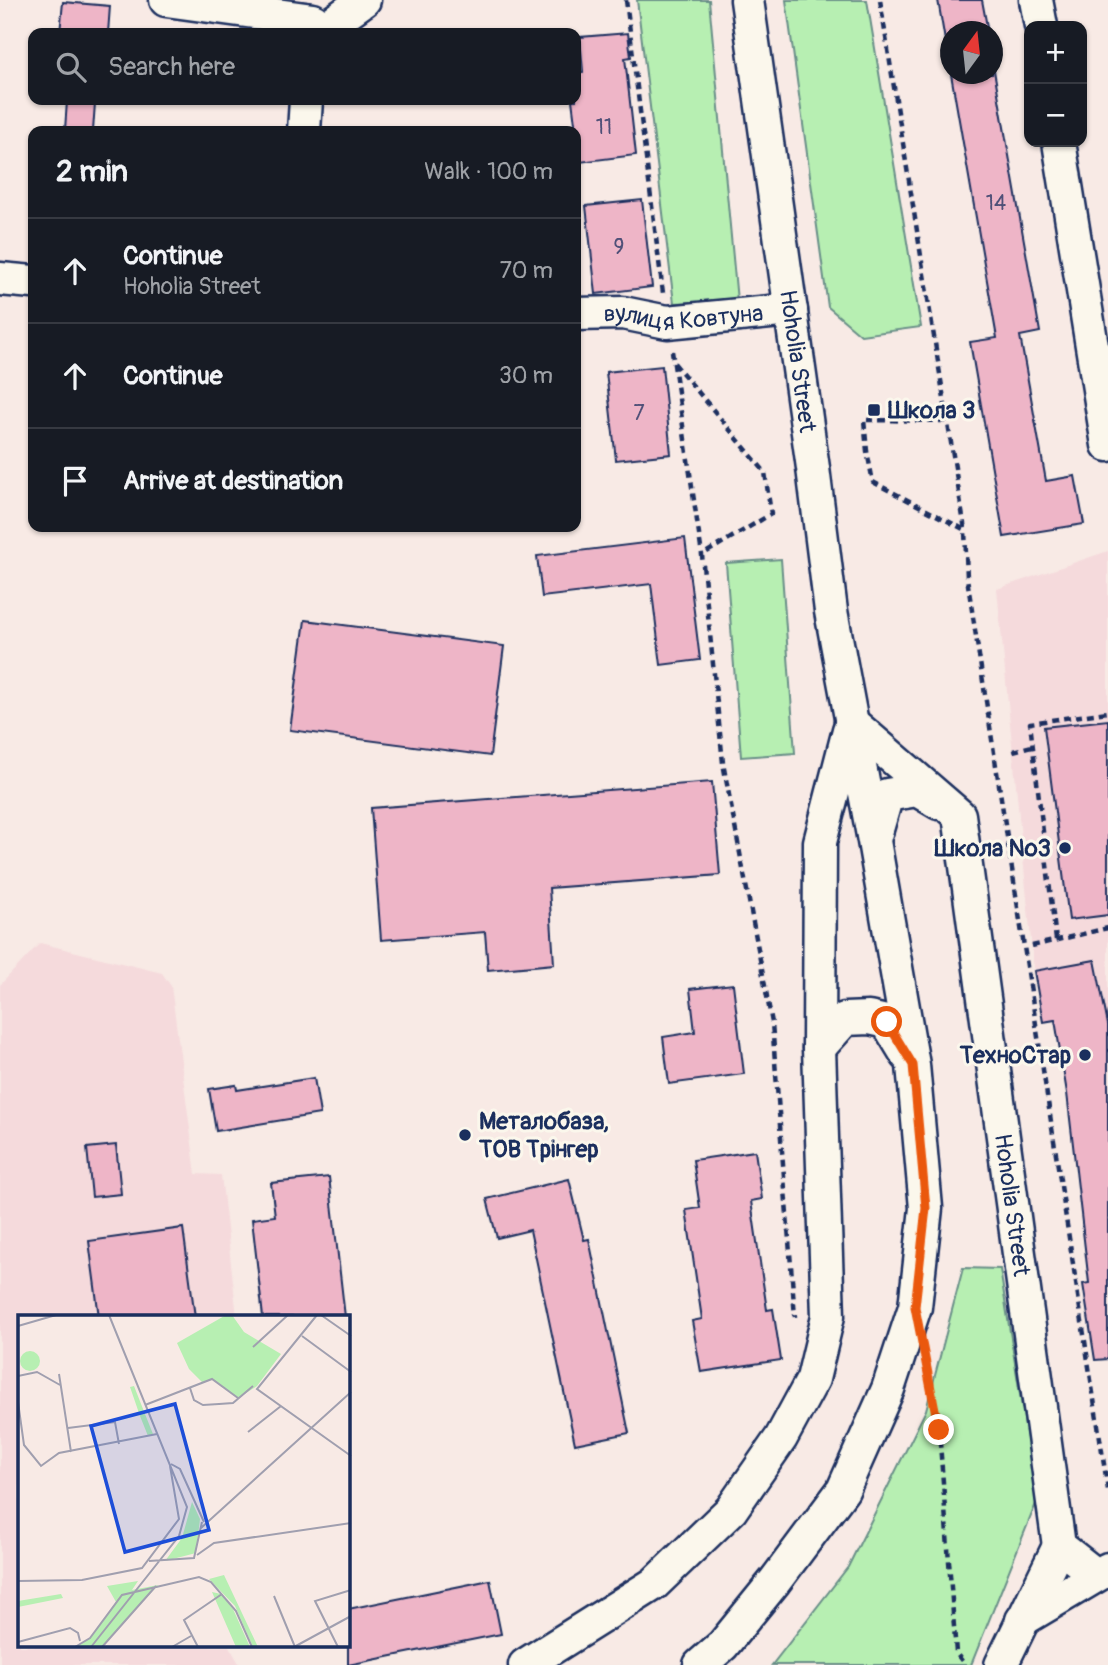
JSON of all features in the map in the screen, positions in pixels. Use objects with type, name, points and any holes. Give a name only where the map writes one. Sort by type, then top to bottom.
[{"type":"street","points":[[166,0],[313,20],[312,28]]},
{"type":"street","points":[[325,28],[364,0]]},
{"type":"street","name":"Hoholia Street","points":[[700,1665],[723,1645],[843,1490],[888,1389],[915,1307],[926,1208],[913,1065],[831,611],[747,0]]},
{"type":"street","points":[[1037,0],[1040,21]]},
{"type":"street","points":[[303,126],[306,105]]},
{"type":"street","points":[[1060,147],[1108,445]]},
{"type":"street","points":[[0,279],[28,282]]},
{"type":"street","name":"вулиця Ковтуна","points":[[581,314],[623,313],[667,322],[791,310]]},
{"type":"street","points":[[851,722],[959,815]]},
{"type":"street","name":"Hoholia Street","points":[[819,1048],[820,842],[851,722]]},
{"type":"street","name":"Hoholia Street","points":[[874,841],[887,796],[917,790],[959,815],[1059,1546]]},
{"type":"street","name":"Hoholia Street","points":[[819,1048],[845,1019],[869,1018],[887,1022],[913,1065]]},
{"type":"street","points":[[525,1665],[654,1584],[731,1510],[781,1438],[813,1379],[828,1316],[819,1048]]},
{"type":"street","points":[[1001,1665],[1022,1620],[1059,1546],[1102,1572],[1022,1620]]},
{"type":"path","points":[[626,0],[667,322],[702,555],[723,763],[772,1023],[796,1323]]},
{"type":"path","points":[[880,0],[965,530],[968,578],[1108,1490]]},
{"type":"path","points":[[674,363],[765,472],[771,514],[702,555]]},
{"type":"path","points":[[946,421],[864,420],[867,451],[873,482],[965,530]]},
{"type":"path","points":[[1056,940],[1030,723],[1108,712]]},
{"type":"path","points":[[1013,751],[1032,746]]},
{"type":"path","points":[[1032,946],[1108,928]]},
{"type":"path","points":[[926,1362],[939,1430],[956,1653],[965,1665]]},
{"type":"shaded area","name":"Школа №3","points":[[1108,551],[1108,1025],[1094,960],[1034,971],[997,589]]},
{"type":"shaded area","points":[[40,943],[162,973],[171,986],[196,1174],[221,1175],[237,1315],[18,1315],[18,1648],[230,1648],[240,1665],[0,1665],[0,985]]},
{"type":"green space","points":[[637,0],[709,0],[737,301],[674,303]]},
{"type":"green space","points":[[786,0],[867,0],[921,327],[861,335],[828,307]]},
{"type":"green space","points":[[781,559],[795,753],[741,757],[726,563]]},
{"type":"green space","points":[[963,1268],[1000,1269],[1037,1501],[971,1665],[772,1665],[848,1567],[926,1410]]},
{"type":"building","points":[[938,0],[982,0],[986,21],[942,21]]},
{"type":"building","points":[[63,2],[110,6],[108,28],[60,28]]},
{"type":"building","points":[[628,33],[631,57],[625,58],[636,155],[581,162],[581,126],[575,126],[573,105],[581,105],[581,37]]},
{"type":"building","points":[[953,84],[996,84],[1040,332],[1020,336],[1046,481],[1075,476],[1084,524],[1004,537],[970,342],[997,338]]},
{"type":"building","points":[[67,105],[95,105],[93,126],[65,126]]},
{"type":"building","points":[[642,200],[652,287],[596,294],[586,206]]},
{"type":"building","points":[[662,366],[671,454],[616,460],[606,372]]},
{"type":"building","points":[[685,538],[700,660],[661,665],[651,584],[542,597],[537,556]]},
{"type":"building","points":[[305,620],[504,646],[490,756],[290,730]]},
{"type":"building","points":[[1108,720],[1108,915],[1069,920],[1044,727]]},
{"type":"building","points":[[712,782],[720,875],[549,888],[554,964],[488,970],[485,932],[381,940],[371,808]]},
{"type":"building","points":[[1095,960],[1108,1025],[1108,1359],[1095,1360],[1083,1284],[1089,1283],[1067,1093],[1055,1020],[1043,1022],[1034,971]]},
{"type":"building","points":[[733,984],[744,1074],[669,1084],[663,1037],[695,1032],[690,989]]},
{"type":"building","points":[[314,1078],[320,1114],[216,1131],[209,1089],[236,1085],[237,1090]]},
{"type":"building","points":[[116,1145],[121,1194],[92,1197],[87,1148]]},
{"type":"building","points":[[755,1151],[762,1199],[751,1201],[767,1310],[773,1309],[781,1360],[701,1372],[692,1321],[702,1319],[686,1210],[700,1208],[693,1160]]},
{"type":"building","points":[[329,1177],[345,1315],[263,1315],[252,1219],[275,1216],[271,1183]]},
{"type":"building","points":[[569,1179],[584,1240],[589,1239],[629,1433],[575,1444],[530,1230],[497,1238],[487,1199]]},
{"type":"building","points":[[183,1228],[195,1315],[99,1315],[89,1241]]},
{"type":"building","points":[[490,1580],[501,1634],[348,1665],[350,1609]]},
{"type":"place","name":"Школа 3","points":[[874,410]]},
{"type":"place","name":"Школа №3","points":[[1065,848]]},
{"type":"place","name":"ТехноСтар","points":[[1085,1055]]},
{"type":"place","name":"Металобаза, ТОВ Трінгер","points":[[465,1135]]},
{"type":"route","points":[[887,1022],[913,1065],[926,1208],[915,1307],[939,1430]]}]
